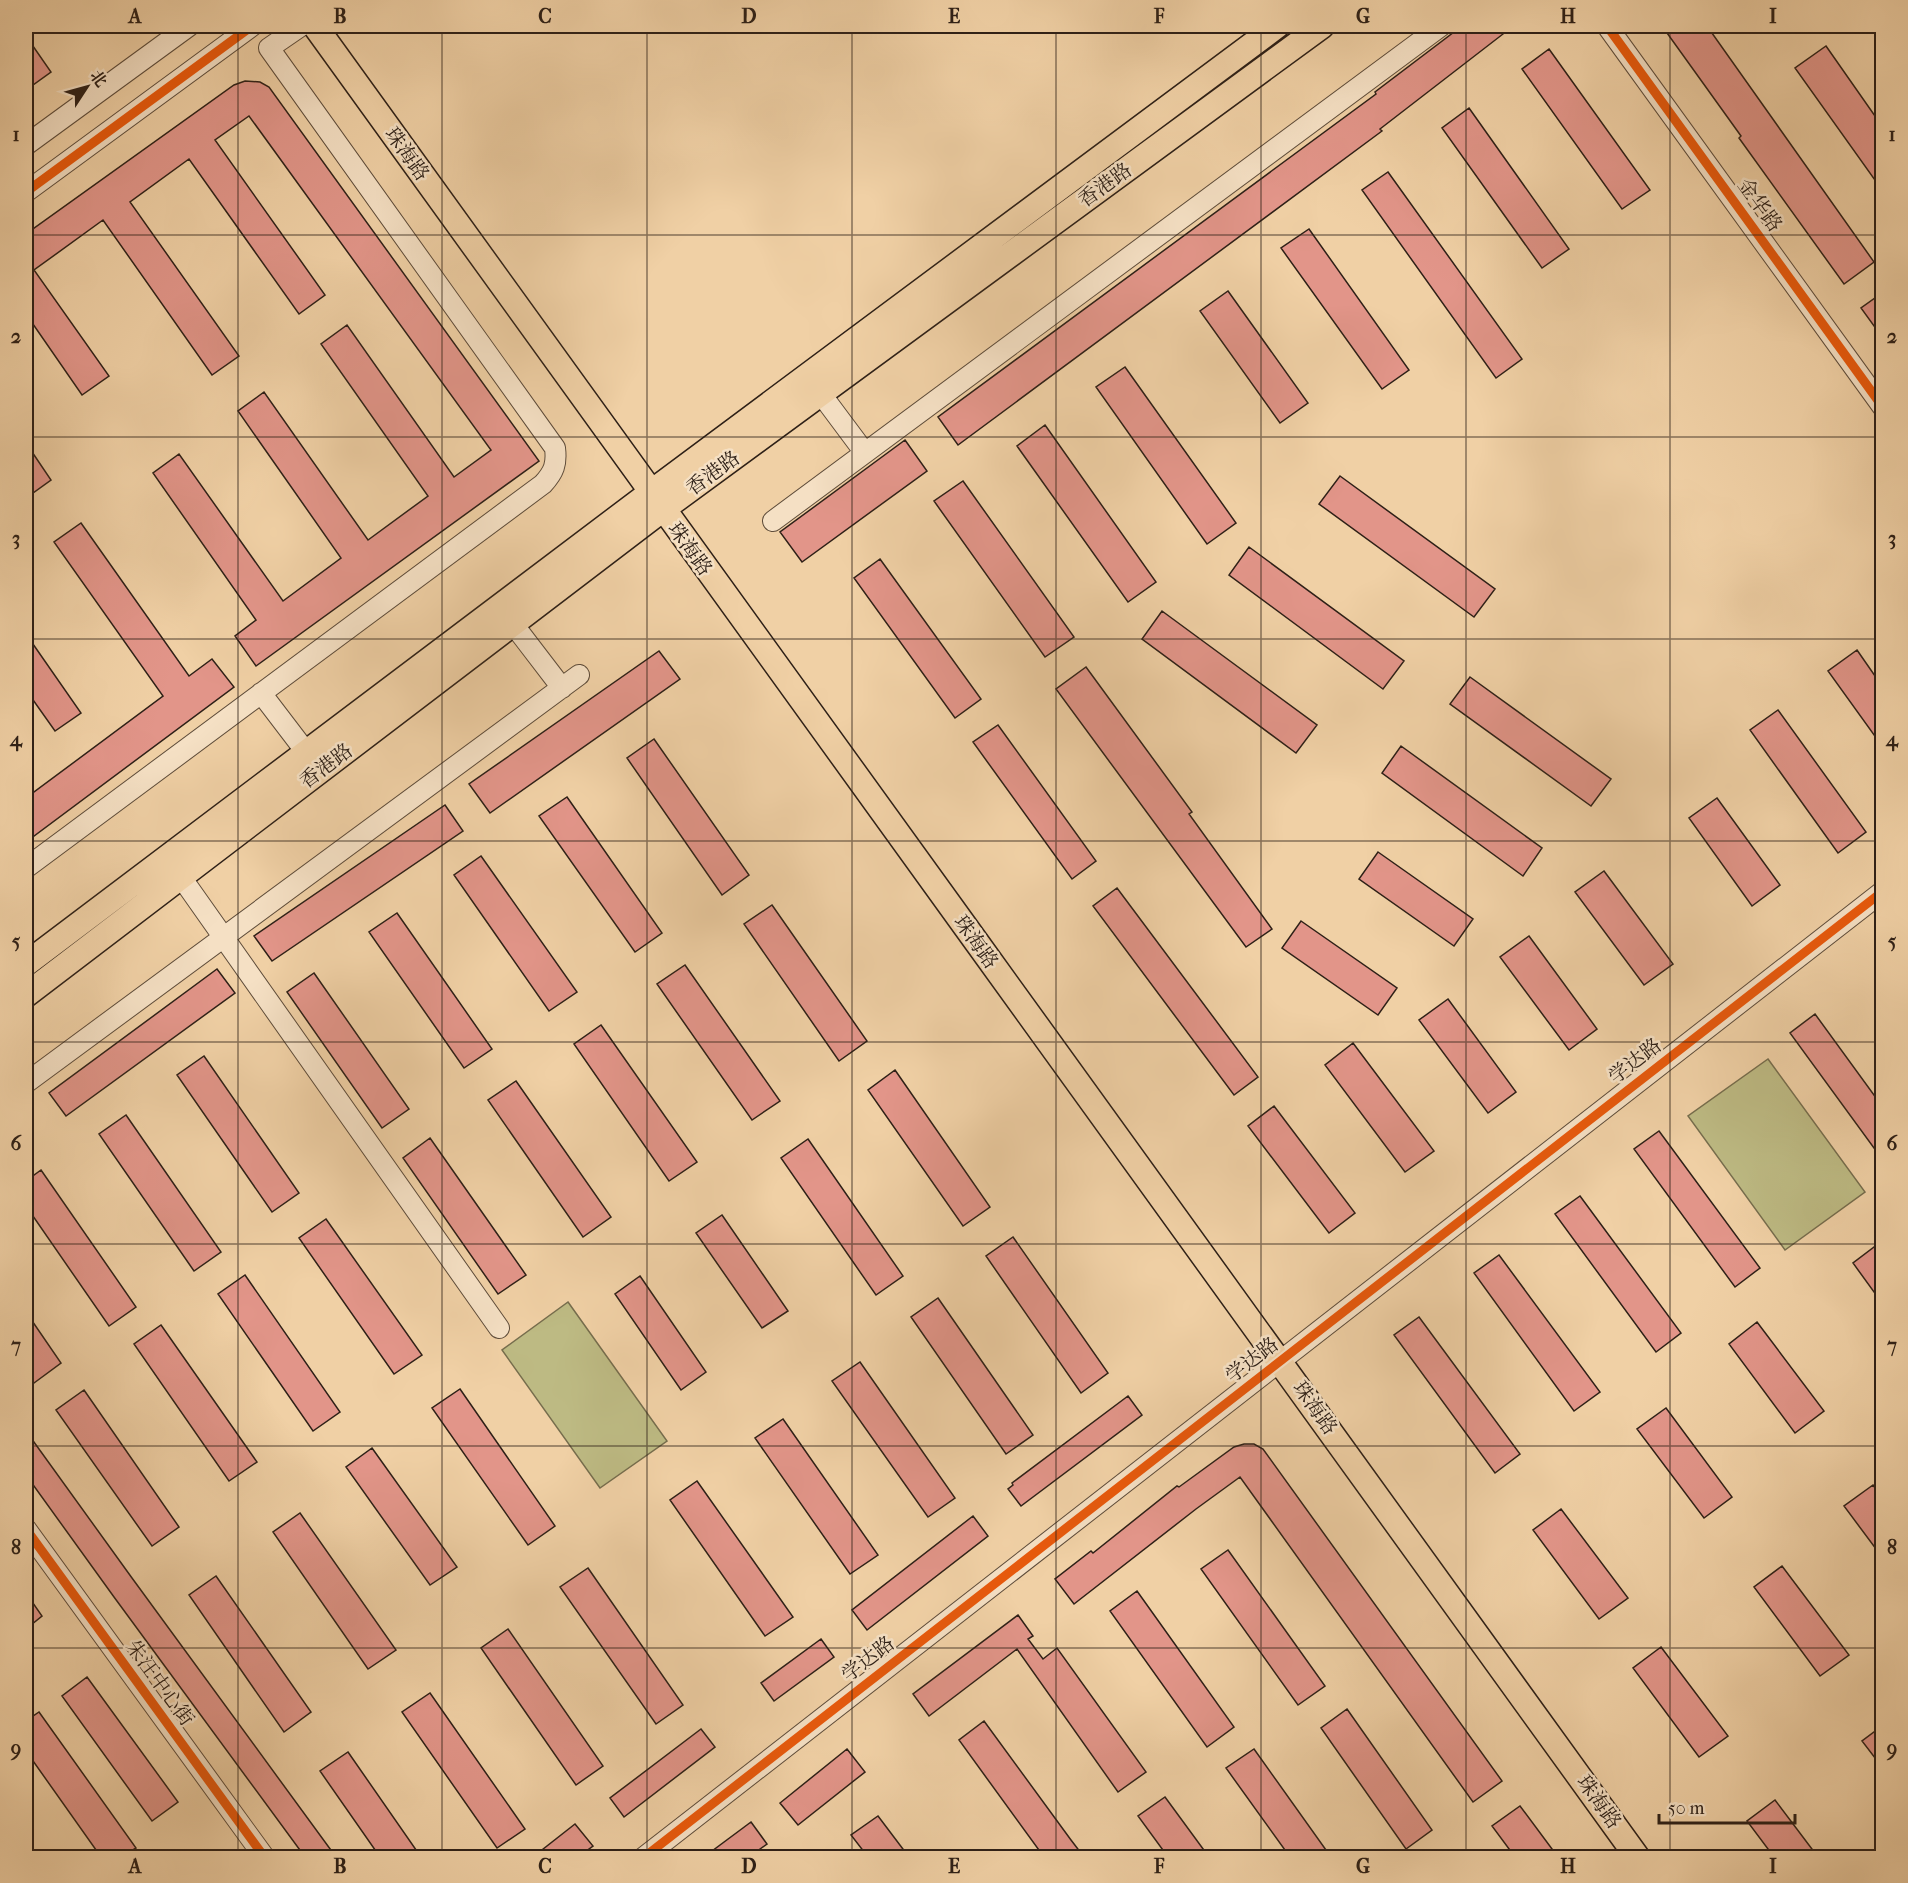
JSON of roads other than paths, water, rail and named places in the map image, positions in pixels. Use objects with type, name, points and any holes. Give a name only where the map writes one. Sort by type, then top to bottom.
[{"type":"main road","name":"珠海路","points":[[315,26],[1638,1857]]},
{"type":"main road","name":"香港路","points":[[26,964],[306,752],[656,501],[1277,26]]},
{"type":"main road","name":"香港路","points":[[26,995],[513,624],[656,501],[821,394],[1322,26]]},
{"type":"street","points":[[26,145],[189,26]]},
{"type":"street","points":[[26,192],[252,26]]},
{"type":"street","points":[[26,868],[543,483],[551,475],[557,462],[555,448],[269,48],[301,26]]},
{"type":"street","points":[[773,521],[1441,26]]},
{"type":"street","name":"金华路","points":[[1608,26],[1882,406]]},
{"type":"street","points":[[821,394],[865,453]]},
{"type":"street","points":[[513,624],[562,688]]},
{"type":"street","points":[[26,1083],[579,675]]},
{"type":"street","points":[[261,693],[306,752]]},
{"type":"street","points":[[181,877],[499,1328]]},
{"type":"street","name":"学达路","points":[[643,1857],[1882,891]]},
{"type":"street","name":"朱汪中心街","points":[[26,1529],[264,1857]]}]
